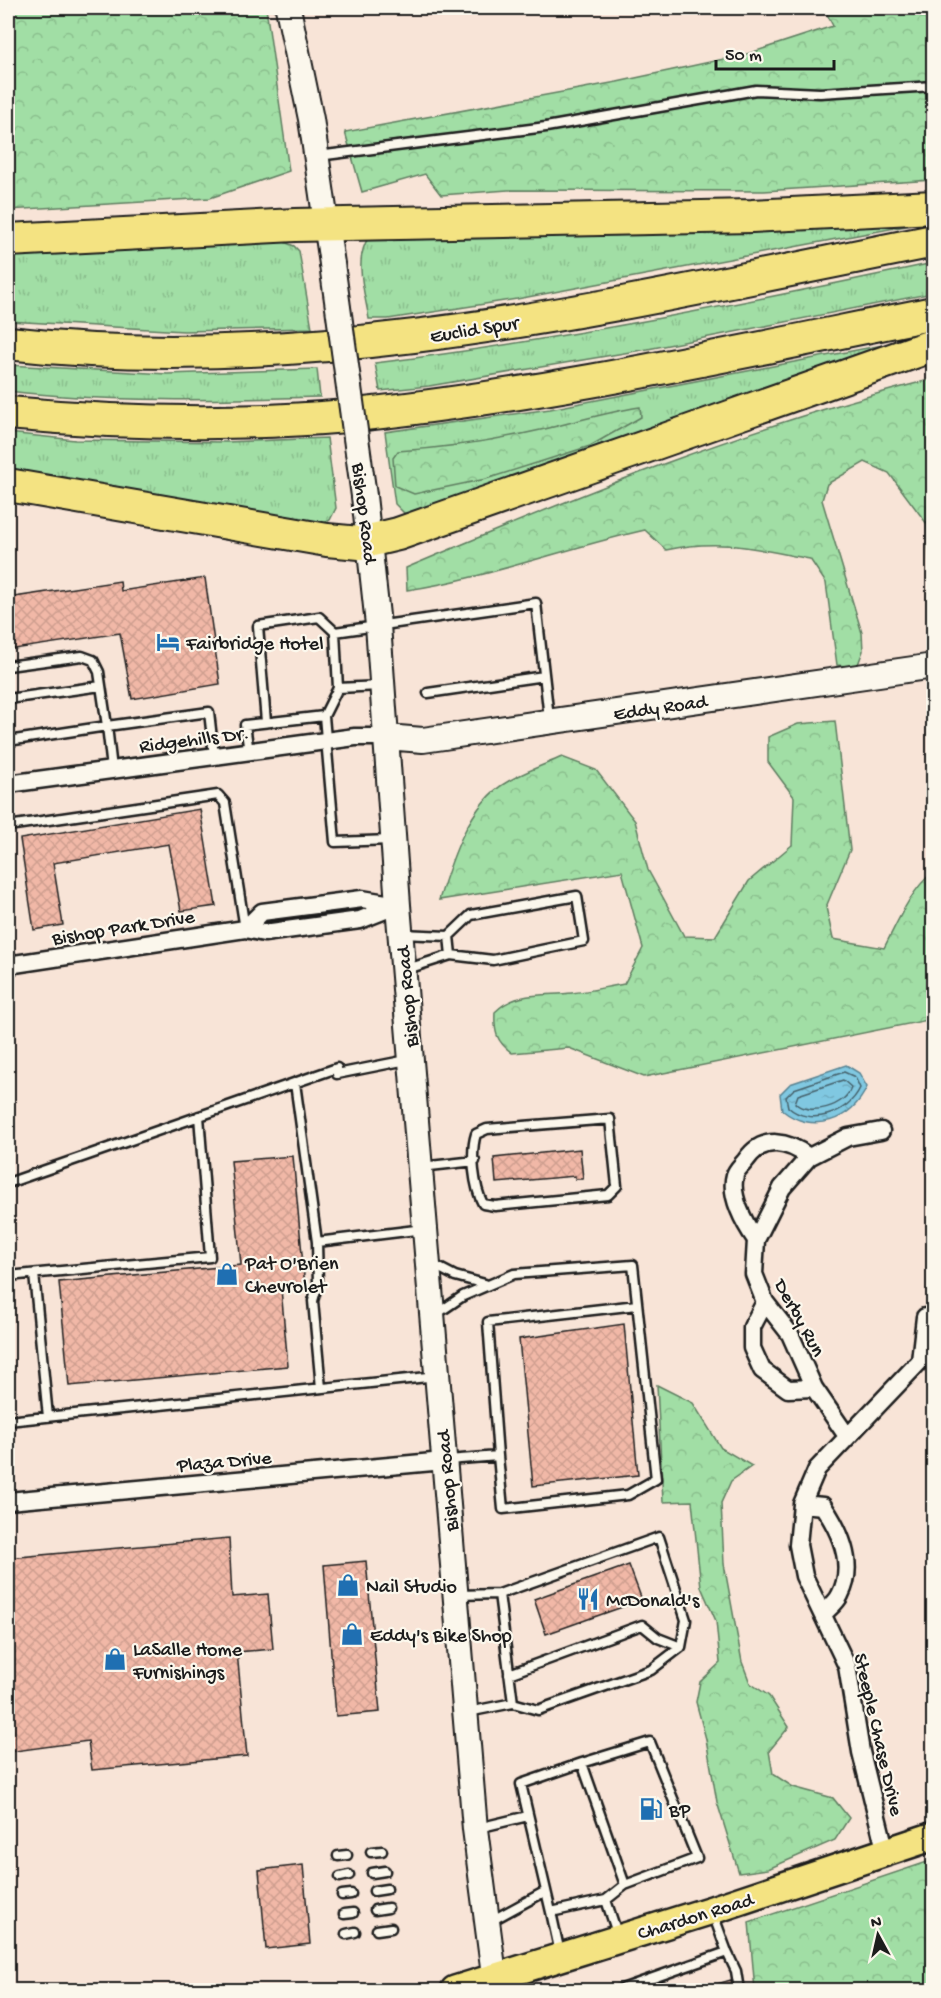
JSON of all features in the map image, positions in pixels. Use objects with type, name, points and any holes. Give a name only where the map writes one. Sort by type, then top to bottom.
[{"type":"highway","points":[[8,240],[327,224],[752,216],[933,207]]},
{"type":"highway","name":"Euclid Spur","points":[[8,344],[91,350],[199,353],[365,343],[600,307],[933,241]]},
{"type":"highway","points":[[8,413],[170,422],[228,422],[344,416],[578,383],[933,313]]},
{"type":"highway","points":[[8,485],[327,540],[369,542],[398,534],[933,345]]},
{"type":"main road","name":"Bishop Road","points":[[288,8],[317,157],[327,224],[364,496],[378,625],[398,905],[465,1713],[475,1829],[494,1985]]},
{"type":"main road","name":"Eddy Road","points":[[386,737],[423,740],[933,666]]},
{"type":"main road","name":"Chardon Road","points":[[455,1990],[494,1985],[561,1958],[933,1836]]},
{"type":"street","name":"Ridgehills Dr.","points":[[8,784],[355,737],[386,737]]},
{"type":"street","name":"Bishop Park Drive","points":[[8,965],[244,929],[262,912],[362,899],[398,905]]},
{"type":"street","name":"Derby Run","points":[[847,1436],[814,1388],[790,1335],[765,1302],[754,1274],[756,1240],[782,1188],[809,1157],[848,1137],[880,1131]]},
{"type":"street","points":[[756,1240],[745,1224],[737,1205],[735,1175],[753,1149],[774,1141],[792,1144],[809,1157]]},
{"type":"street","points":[[765,1302],[752,1327],[752,1348],[762,1370],[788,1389],[814,1388]]},
{"type":"street","name":"Steeple Chase Drive","points":[[886,1853],[861,1752],[855,1703],[847,1666],[824,1613],[804,1576],[798,1545],[802,1504],[817,1469],[920,1361],[925,1317]]},
{"type":"street","name":"Plaza Drive","points":[[8,1502],[444,1461]]},
{"type":"street","points":[[802,1504],[823,1506],[844,1543],[846,1568],[840,1595],[824,1613]]},
{"type":"lane","points":[[317,157],[546,127],[756,90],[820,93],[933,86]]},
{"type":"lane","points":[[335,632],[536,603],[550,721]]},
{"type":"lane","points":[[266,722],[258,626],[319,617],[335,632],[338,688],[324,716],[335,842],[393,840]]},
{"type":"lane","points":[[8,666],[82,656],[93,660],[99,672],[112,770]]},
{"type":"lane","points":[[428,693],[544,676]]},
{"type":"lane","points":[[8,699],[101,686]]},
{"type":"lane","points":[[338,688],[381,686]]},
{"type":"lane","points":[[8,741],[209,712],[214,756]]},
{"type":"lane","points":[[249,752],[245,725],[324,716]]},
{"type":"lane","points":[[8,826],[218,795],[225,803],[244,929]]},
{"type":"lane","points":[[401,934],[449,936],[471,915],[577,896],[584,941],[493,960],[452,955],[404,970]]},
{"type":"lane","points":[[449,936],[452,955]]},
{"type":"lane","points":[[8,1183],[296,1083],[337,1071],[411,1059]]},
{"type":"lane","points":[[296,1083],[317,1242],[318,1283],[313,1301],[321,1388]]},
{"type":"lane","points":[[8,1276],[210,1257],[199,1116]]},
{"type":"lane","points":[[610,1119],[617,1186],[608,1195],[495,1206],[483,1204],[478,1195],[475,1161],[476,1134],[487,1130],[610,1119]]},
{"type":"lane","points":[[420,1167],[475,1161]]},
{"type":"lane","points":[[317,1242],[425,1229]]},
{"type":"lane","points":[[427,1261],[455,1276],[485,1284]]},
{"type":"lane","points":[[432,1316],[485,1284],[514,1274],[633,1265],[656,1479],[628,1495],[503,1509],[488,1322],[637,1305]]},
{"type":"lane","points":[[34,1274],[48,1417]]},
{"type":"lane","points":[[8,1421],[437,1376]]},
{"type":"lane","points":[[444,1461],[498,1456]]},
{"type":"lane","points":[[455,1595],[499,1594],[659,1537],[686,1620],[681,1647],[651,1670],[538,1710],[513,1703],[465,1713]]},
{"type":"lane","points":[[499,1594],[513,1703]]},
{"type":"lane","points":[[509,1674],[642,1625],[658,1638],[681,1647]]},
{"type":"lane","points":[[551,1912],[606,1899],[625,1885],[697,1858],[650,1742],[521,1784],[561,1958]]},
{"type":"lane","points":[[582,1763],[625,1885]]},
{"type":"lane","points":[[475,1829],[528,1816]]},
{"type":"lane","points":[[370,1852],[382,1851]]},
{"type":"lane","points":[[372,1873],[385,1871]]},
{"type":"lane","points":[[374,1891],[387,1889]]},
{"type":"lane","points":[[486,1924],[546,1891]]},
{"type":"lane","points":[[606,1899],[619,1939]]},
{"type":"lane","points":[[375,1910],[388,1908]]},
{"type":"lane","points":[[712,1910],[736,1971],[739,1990]]},
{"type":"lane","points":[[377,1929],[391,1928]]},
{"type":"lane","points":[[619,1990],[727,1952]]},
{"type":"green space","points":[[8,8],[266,8],[289,171],[210,198],[8,210]]},
{"type":"green space","points":[[824,8],[933,8],[933,180],[764,191],[508,190],[441,195],[425,174],[362,192],[345,132],[617,82],[747,54],[833,26]]},
{"type":"green space","points":[[915,221],[911,225],[517,299],[388,319],[369,319],[361,266],[364,246],[369,237]]},
{"type":"green space","points":[[279,240],[294,246],[299,251],[312,328],[184,331],[8,321],[8,250]]},
{"type":"green space","points":[[933,263],[933,293],[648,349],[429,386],[380,391],[375,363],[586,332]]},
{"type":"green space","points":[[909,340],[414,515],[404,513],[395,504],[385,432],[550,409]]},
{"type":"green space","points":[[8,365],[167,374],[317,369],[320,397],[125,399],[8,391]]},
{"type":"green space","points":[[933,379],[933,612],[927,524],[889,473],[865,462],[827,484],[822,500],[862,633],[863,651],[857,667],[837,665],[826,583],[810,559],[738,546],[704,545],[666,550],[645,530],[467,578],[407,590],[406,568],[535,514],[732,439],[865,397]]},
{"type":"green space","points":[[640,407],[641,417],[590,446],[486,479],[414,494],[395,486],[393,458],[398,451],[490,440]]},
{"type":"green space","points":[[8,433],[75,440],[227,442],[327,438],[336,508],[330,520],[321,525],[8,471]]},
{"type":"green space","points":[[835,721],[850,850],[826,907],[833,939],[884,948],[911,897],[933,872],[933,1019],[644,1077],[569,1048],[512,1053],[507,1049],[497,1036],[495,1025],[495,1012],[503,1005],[531,996],[572,993],[624,984],[643,948],[622,871],[439,900],[463,834],[482,804],[494,792],[514,778],[562,757],[596,770],[635,821],[648,870],[684,936],[715,937],[749,881],[792,845],[794,797],[768,762],[768,737],[798,724]]},
{"type":"green space","points":[[657,1385],[693,1403],[721,1448],[752,1466],[731,1481],[721,1503],[724,1564],[742,1662],[750,1683],[769,1696],[789,1727],[769,1751],[773,1774],[793,1787],[833,1798],[849,1818],[835,1840],[768,1869],[739,1873],[717,1802],[706,1739],[696,1702],[700,1682],[720,1663],[716,1621],[701,1587],[692,1501],[663,1502]]},
{"type":"green space","points":[[933,1860],[933,1990],[755,1990],[749,1922]]},
{"type":"water","points":[[846,1065],[859,1073],[867,1087],[852,1108],[841,1116],[830,1121],[806,1122],[782,1110],[780,1094],[790,1084]]},
{"type":"building","name":"Fairbridge Hotel","points":[[205,578],[220,684],[132,699],[120,633],[8,650],[8,598],[120,581],[121,591]]},
{"type":"building","points":[[200,809],[216,906],[181,911],[169,844],[53,863],[63,925],[34,930],[20,839]]},
{"type":"building","points":[[580,1149],[583,1179],[575,1179],[575,1176],[496,1183],[494,1158]]},
{"type":"building","name":"Pat O'Brien Chevrolet","points":[[293,1156],[305,1287],[281,1289],[288,1366],[69,1386],[59,1282],[241,1265],[231,1161]]},
{"type":"building","points":[[624,1324],[638,1475],[533,1486],[519,1339]]},
{"type":"building","points":[[229,1538],[232,1597],[268,1594],[273,1649],[237,1652],[247,1756],[92,1770],[88,1741],[8,1752],[8,1558]]},
{"type":"building","points":[[366,1561],[380,1712],[336,1716],[324,1565]]},
{"type":"building","name":"McDonald's","points":[[629,1565],[642,1600],[546,1634],[534,1599]]},
{"type":"building","points":[[303,1865],[310,1944],[266,1949],[259,1870]]},
{"type":"building","points":[[731,1980],[733,1990],[697,1990]]},
{"type":"place","name":"Fairbridge Hotel","points":[[168,642]]},
{"type":"place","name":"Pat O'Brien Chevrolet","points":[[227,1274]]},
{"type":"place","name":"Nail Studio","points":[[348,1585]]},
{"type":"place","name":"McDonald's","points":[[588,1599]]},
{"type":"place","name":"Eddy's Bike Shop","points":[[352,1634]]},
{"type":"place","name":"LaSalle Home Furnishings","points":[[115,1659]]},
{"type":"place","name":"BP","points":[[651,1809]]}]
